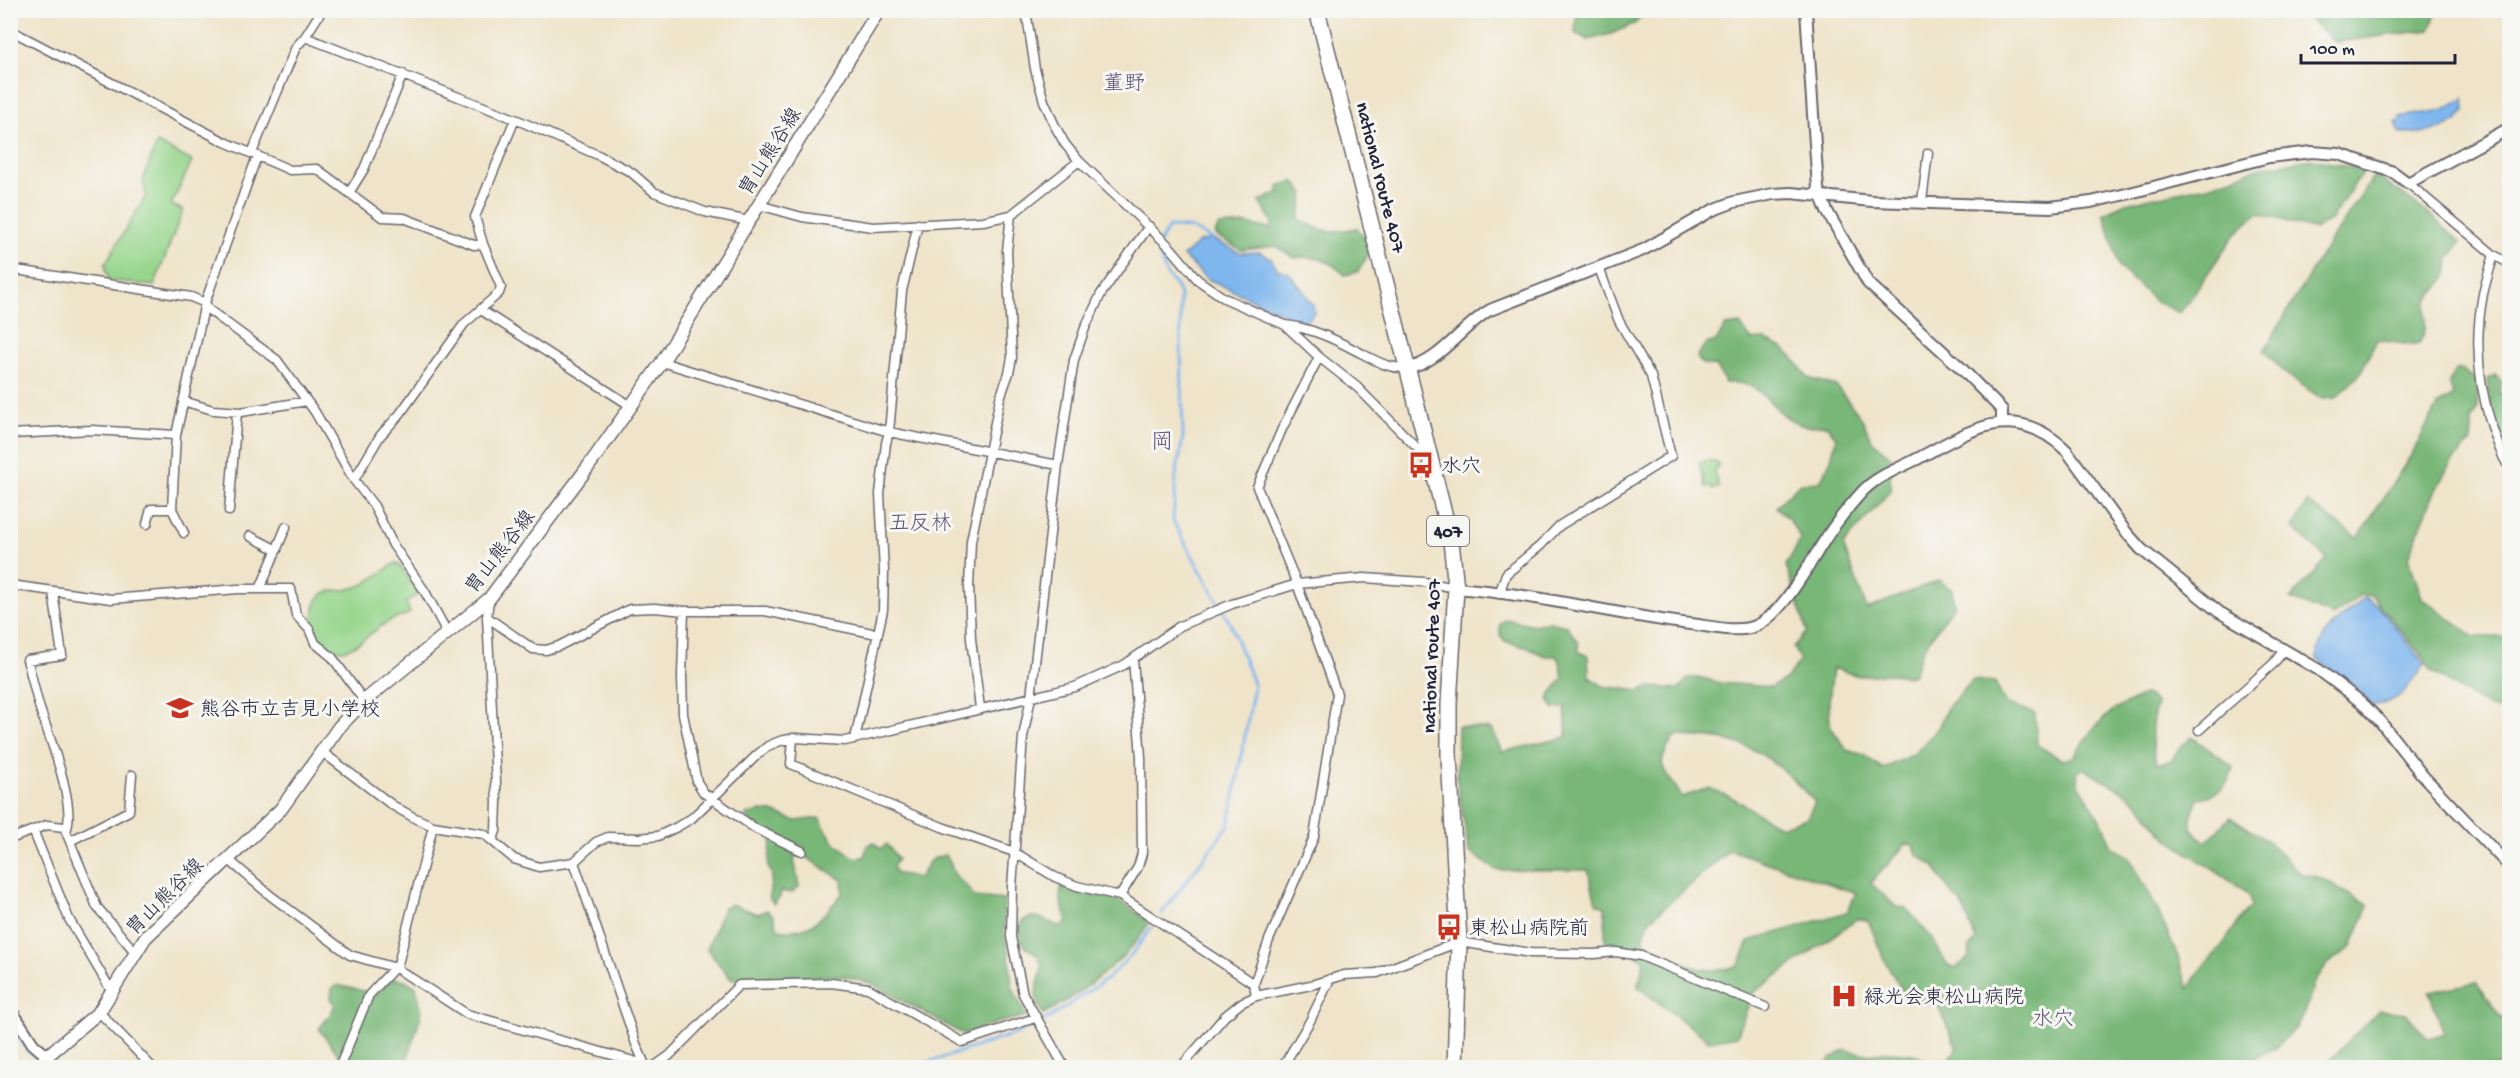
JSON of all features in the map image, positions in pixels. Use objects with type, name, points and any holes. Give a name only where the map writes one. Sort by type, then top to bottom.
[{"type":"highway","name":"national route 407","points":[[1317,10],[1451,541],[1456,588],[1449,704],[1449,755],[1459,942],[1455,1068]]},
{"type":"main road","name":"胄山熊谷線","points":[[43,1062],[99,1012],[135,952],[160,924],[281,808],[339,727],[364,701],[489,599],[662,362],[879,10]]},
{"type":"street","points":[[184,533],[172,509],[176,435],[205,303],[254,155],[296,47],[306,37],[322,10]]},
{"type":"street","points":[[1026,10],[1035,69],[1044,101],[1065,144],[1079,161],[1170,246],[1198,280],[1213,292],[1285,325],[1321,333],[1380,364],[1397,368],[1417,366],[1427,361],[1476,319],[1490,310],[1643,250],[1713,210],[1734,202],[1773,194],[1819,195],[1872,201],[1922,201],[2029,207],[2091,202],[2269,157],[2312,152],[2339,154],[2393,172],[2494,255],[2510,264]]},
{"type":"street","points":[[1806,10],[1807,51],[1819,195],[1868,283],[2002,410],[2002,422]]},
{"type":"street","points":[[10,30],[225,142],[290,170],[317,170],[382,217],[404,218],[474,245],[483,244]]},
{"type":"street","points":[[306,37],[515,119],[600,156],[631,172],[654,192],[705,212],[749,221]]},
{"type":"street","points":[[349,193],[364,169],[402,74]]},
{"type":"street","points":[[354,480],[380,436],[400,414],[465,324],[499,293],[501,286],[483,244],[475,217],[515,119]]},
{"type":"street","points":[[2408,183],[2510,128]]},
{"type":"street","points":[[1922,201],[1928,153]]},
{"type":"street","points":[[759,205],[779,212],[839,224],[873,227],[983,221],[1011,215],[1079,161]]},
{"type":"street","points":[[980,708],[969,586],[971,541],[1000,398],[1012,358],[1007,251],[1011,215]]},
{"type":"street","points":[[855,739],[883,610],[885,571],[880,494],[886,443],[890,432],[902,291],[918,224]]},
{"type":"street","points":[[1065,1068],[1058,1051],[1035,1018],[1023,994],[1011,937],[1014,852],[1023,737],[1031,697],[1069,383],[1085,328],[1101,294],[1149,226]]},
{"type":"street","points":[[2494,255],[2483,295],[2477,361],[2480,386],[2490,421],[2501,453],[2510,468]]},
{"type":"street","points":[[1499,594],[1506,574],[1540,546],[1559,526],[1671,456],[1651,376],[1619,321],[1599,268]]},
{"type":"street","points":[[10,270],[191,297],[205,303],[209,309],[277,360],[307,401],[354,480],[374,506],[393,545],[424,590],[448,634]]},
{"type":"street","points":[[481,310],[631,406]]},
{"type":"street","points":[[1285,325],[1319,357],[1357,387],[1433,463]]},
{"type":"street","points":[[1256,996],[1254,984],[1269,940],[1314,837],[1337,694],[1297,584],[1257,487],[1319,357]]},
{"type":"street","points":[[662,362],[890,432],[1058,465]]},
{"type":"street","points":[[183,401],[213,410],[237,412],[307,401]]},
{"type":"street","points":[[229,511],[237,412]]},
{"type":"street","points":[[321,751],[392,805],[433,826],[484,834],[493,839],[514,859],[539,867],[574,862],[596,842],[608,837],[658,836],[692,818],[768,746],[793,738],[845,741],[1082,684],[1133,659],[1180,626],[1232,604],[1297,584],[1364,578],[1424,582],[1655,620],[1731,629],[1751,627],[1764,621],[1781,604],[1834,525],[1872,483],[1978,427],[2002,422],[2028,426],[2055,440],[2067,451],[2141,549],[2220,612],[2333,680],[2379,720],[2423,776],[2510,867]]},
{"type":"street","points":[[10,434],[92,430],[176,435]]},
{"type":"street","points":[[147,524],[151,508],[172,509]]},
{"type":"street","points":[[260,589],[286,527]]},
{"type":"street","points":[[250,536],[277,550]]},
{"type":"street","points":[[10,585],[111,599],[291,589],[296,615],[309,629],[315,643],[332,657],[364,701]]},
{"type":"street","points":[[54,592],[62,655],[27,660],[40,709],[59,759],[68,813],[69,824],[66,831]]},
{"type":"street","points":[[489,599],[487,617],[497,801],[496,831],[493,839]]},
{"type":"street","points":[[487,617],[533,649],[546,650],[630,609],[778,612],[877,634]]},
{"type":"street","points":[[684,611],[683,714],[697,783],[704,793],[756,829],[802,851]]},
{"type":"street","points":[[2199,730],[2274,664],[2284,650]]},
{"type":"street","points":[[1120,896],[1138,867],[1142,853],[1141,757],[1133,659]]},
{"type":"street","points":[[793,738],[791,764],[942,826],[1014,852],[1055,878],[1077,886],[1120,896],[1254,984]]},
{"type":"street","points":[[70,841],[129,811],[132,775]]},
{"type":"street","points":[[10,839],[47,825],[64,827],[98,907],[135,952]]},
{"type":"street","points":[[339,1068],[369,995],[396,968],[433,826]]},
{"type":"street","points":[[33,830],[69,919],[112,992]]},
{"type":"street","points":[[229,860],[272,896],[350,954],[396,968],[467,1014],[648,1066],[669,1056],[739,985],[831,983],[868,988],[962,1042],[1035,1018]]},
{"type":"street","points":[[574,862],[648,1066]]},
{"type":"street","points":[[1180,1068],[1225,1016],[1241,1003],[1256,996],[1311,986],[1344,975],[1377,973],[1459,942],[1531,952],[1594,954],[1616,952],[1641,956],[1765,1007]]},
{"type":"street","points":[[1282,1068],[1310,1021],[1330,979]]},
{"type":"street","points":[[10,1008],[43,1062]]},
{"type":"street","points":[[99,1012],[153,1068]]},
{"type":"green space","points":[[1577,10],[1646,11],[1636,23],[1611,34],[1588,40],[1575,33]]},
{"type":"green space","points":[[2308,10],[2437,11],[2430,30],[2336,42],[2309,19]]},
{"type":"green space","points":[[157,143],[192,161],[171,205],[183,210],[154,286],[108,280],[105,264],[146,196],[143,179]]},
{"type":"green space","points":[[2313,159],[2364,170],[2331,219],[2315,230],[2258,213],[2235,234],[2180,313],[2156,302],[2119,267],[2104,213],[2126,203],[2212,185],[2261,167]]},
{"type":"green space","points":[[2375,175],[2425,211],[2461,242],[2448,260],[2445,278],[2426,301],[2425,331],[2419,344],[2377,340],[2359,375],[2336,398],[2322,399],[2286,374],[2264,351],[2318,260]]},
{"type":"green space","points":[[1294,181],[1304,194],[1299,219],[1327,231],[1357,228],[1366,239],[1369,253],[1358,272],[1345,275],[1322,260],[1309,257],[1294,258],[1276,246],[1241,250],[1215,235],[1218,226],[1247,224],[1271,229],[1272,221],[1259,202],[1277,193],[1280,185]]},
{"type":"green space","points":[[1740,324],[1751,340],[1764,339],[1783,348],[1808,378],[1836,386],[1862,419],[1872,441],[1891,456],[1890,491],[1843,545],[1867,609],[1939,580],[1952,590],[1954,605],[1923,649],[1913,676],[1888,674],[1858,676],[1833,668],[1829,701],[1830,726],[1847,750],[1864,755],[1883,769],[1915,753],[1938,728],[1947,708],[1973,680],[1995,682],[2005,703],[2035,713],[2037,745],[2062,760],[2073,758],[2092,730],[2113,710],[2146,694],[2157,704],[2152,734],[2157,764],[2171,761],[2178,750],[2192,737],[2233,767],[2229,780],[2221,789],[2198,799],[2192,812],[2191,823],[2199,837],[2206,842],[2231,817],[2269,842],[2301,874],[2319,878],[2369,905],[2351,948],[2327,964],[2316,980],[2296,1028],[2275,1048],[2245,1063],[2228,1068],[1825,1067],[1830,1059],[1846,1050],[1870,1055],[1888,1052],[1913,1054],[1929,1062],[1949,1060],[1957,1048],[1938,1006],[1907,998],[1885,962],[1868,920],[1857,919],[1753,993],[1737,1036],[1709,1041],[1638,987],[1644,961],[1629,950],[1611,949],[1605,940],[1605,907],[1596,903],[1588,870],[1496,870],[1469,852],[1457,781],[1458,726],[1491,729],[1502,752],[1567,737],[1565,707],[1554,709],[1549,701],[1550,695],[1563,678],[1560,662],[1556,656],[1545,656],[1505,641],[1500,635],[1500,624],[1506,619],[1534,625],[1549,622],[1567,626],[1578,642],[1579,652],[1588,655],[1589,677],[1603,686],[1639,691],[1648,687],[1679,689],[1688,678],[1702,678],[1720,683],[1772,687],[1786,679],[1800,661],[1793,647],[1807,632],[1786,565],[1801,539],[1789,519],[1776,507],[1800,483],[1820,482],[1831,459],[1836,438],[1827,425],[1799,424],[1788,418],[1750,386],[1725,383],[1717,367],[1702,364],[1697,357],[1706,343],[1716,342],[1725,326]],"holes":[[[1675,736],[1719,739],[1737,743],[1765,756],[1815,802],[1807,818],[1780,827],[1735,799],[1709,788],[1682,797],[1663,768],[1662,762]],[[2084,768],[2129,795],[2165,836],[2249,895],[2251,907],[2188,989],[2178,957],[2154,902],[2129,857],[2112,847],[2101,820],[2079,785],[2077,773]],[[1906,844],[1913,845],[1917,855],[1934,866],[1953,896],[1961,902],[1976,940],[1970,947],[1969,957],[1956,968],[1947,965],[1932,938],[1906,908],[1896,907],[1871,883]],[[1730,850],[1856,893],[1847,912],[1749,941],[1739,965],[1726,969],[1701,969],[1665,954],[1643,940],[1649,921]]]},
{"type":"green space","points":[[2462,369],[2476,380],[2478,410],[2472,419],[2472,442],[2460,453],[2441,480],[2408,557],[2422,598],[2475,637],[2509,637],[2509,702],[2494,710],[2431,671],[2424,658],[2371,595],[2360,596],[2333,616],[2290,599],[2327,559],[2293,528],[2307,502],[2358,538],[2413,452],[2437,406],[2454,396],[2449,383],[2456,370]]},
{"type":"green space","points":[[2495,375],[2502,383],[2499,395],[2509,392],[2509,459],[2496,431],[2491,410],[2488,379]]},
{"type":"green space","points":[[1708,460],[1716,462],[1719,466],[1714,471],[1719,487],[1712,490],[1710,486],[1706,487],[1699,463]]},
{"type":"green space","points":[[396,563],[420,593],[406,602],[410,613],[390,621],[346,649],[329,648],[318,641],[314,626],[314,610],[319,597],[325,593],[360,586]]},
{"type":"green space","points":[[761,811],[772,812],[796,821],[819,818],[833,841],[855,858],[864,857],[867,846],[874,842],[880,849],[887,844],[898,859],[893,866],[895,873],[919,878],[930,861],[945,855],[954,873],[974,897],[1004,900],[1004,932],[1012,986],[1026,1016],[996,1023],[964,1035],[871,983],[842,976],[731,979],[707,949],[724,907],[731,904],[758,914],[767,910],[773,915],[778,929],[800,929],[816,922],[843,893],[842,880],[800,853],[794,859],[799,887],[791,893],[781,891],[780,897],[774,904],[769,898],[772,874],[768,867],[772,836],[747,819],[745,815]]},
{"type":"green space","points":[[1061,887],[1086,895],[1104,896],[1120,901],[1149,922],[1131,948],[1117,961],[1087,987],[1043,1014],[1036,996],[1041,963],[1035,953],[1022,942],[1020,923],[1030,917],[1060,927],[1067,922],[1060,898]]},
{"type":"green space","points":[[391,978],[405,980],[416,987],[422,1012],[405,1067],[343,1067],[344,1062],[319,1029],[335,1004],[331,998],[332,989],[337,985],[377,994]]},
{"type":"green space","points":[[2476,982],[2509,1029],[2509,1067],[2323,1067],[2379,1010],[2406,1013],[2428,1039],[2444,1033],[2429,992]]},
{"type":"water","points":[[2464,98],[2465,111],[2454,123],[2427,132],[2400,134],[2396,122],[2400,121],[2400,117],[2444,110]]},
{"type":"water","points":[[1212,239],[1240,253],[1259,252],[1271,258],[1277,269],[1289,273],[1304,292],[1313,305],[1314,313],[1305,322],[1294,319],[1206,278],[1183,256],[1199,242]]},
{"type":"water","points":[[2365,598],[2379,607],[2425,664],[2402,695],[2381,705],[2373,706],[2351,683],[2317,659],[2318,650],[2327,632]]},
{"type":"waterway","points":[[1162,913],[1229,825],[1254,686],[1232,627],[1173,521],[1176,476],[1183,438],[1180,297],[1177,287],[1167,275],[1161,261],[1158,245],[1169,227],[1190,228],[1212,239]]},
{"type":"waterway","points":[[911,1068],[1018,1033],[1051,1017],[1108,978],[1133,953],[1151,928]]},
{"type":"waterway","points":[[10,1022],[27,1051],[41,1057]]},
{"type":"waterway","points":[[48,1060],[58,1068]]},
{"type":"place","name":"水穴","points":[[1421,465]]},
{"type":"place","name":"熊谷市立吉見小学校","points":[[180,708]]},
{"type":"place","name":"東松山病院前","points":[[1449,927]]},
{"type":"place","name":"緑光会東松山病院","points":[[1844,996]]},
{"type":"district","name":"董野","points":[[1124,82]]},
{"type":"district","name":"岡","points":[[1162,440]]},
{"type":"district","name":"五反林","points":[[920,522]]},
{"type":"district","name":"水穴","points":[[2053,1018]]}]
